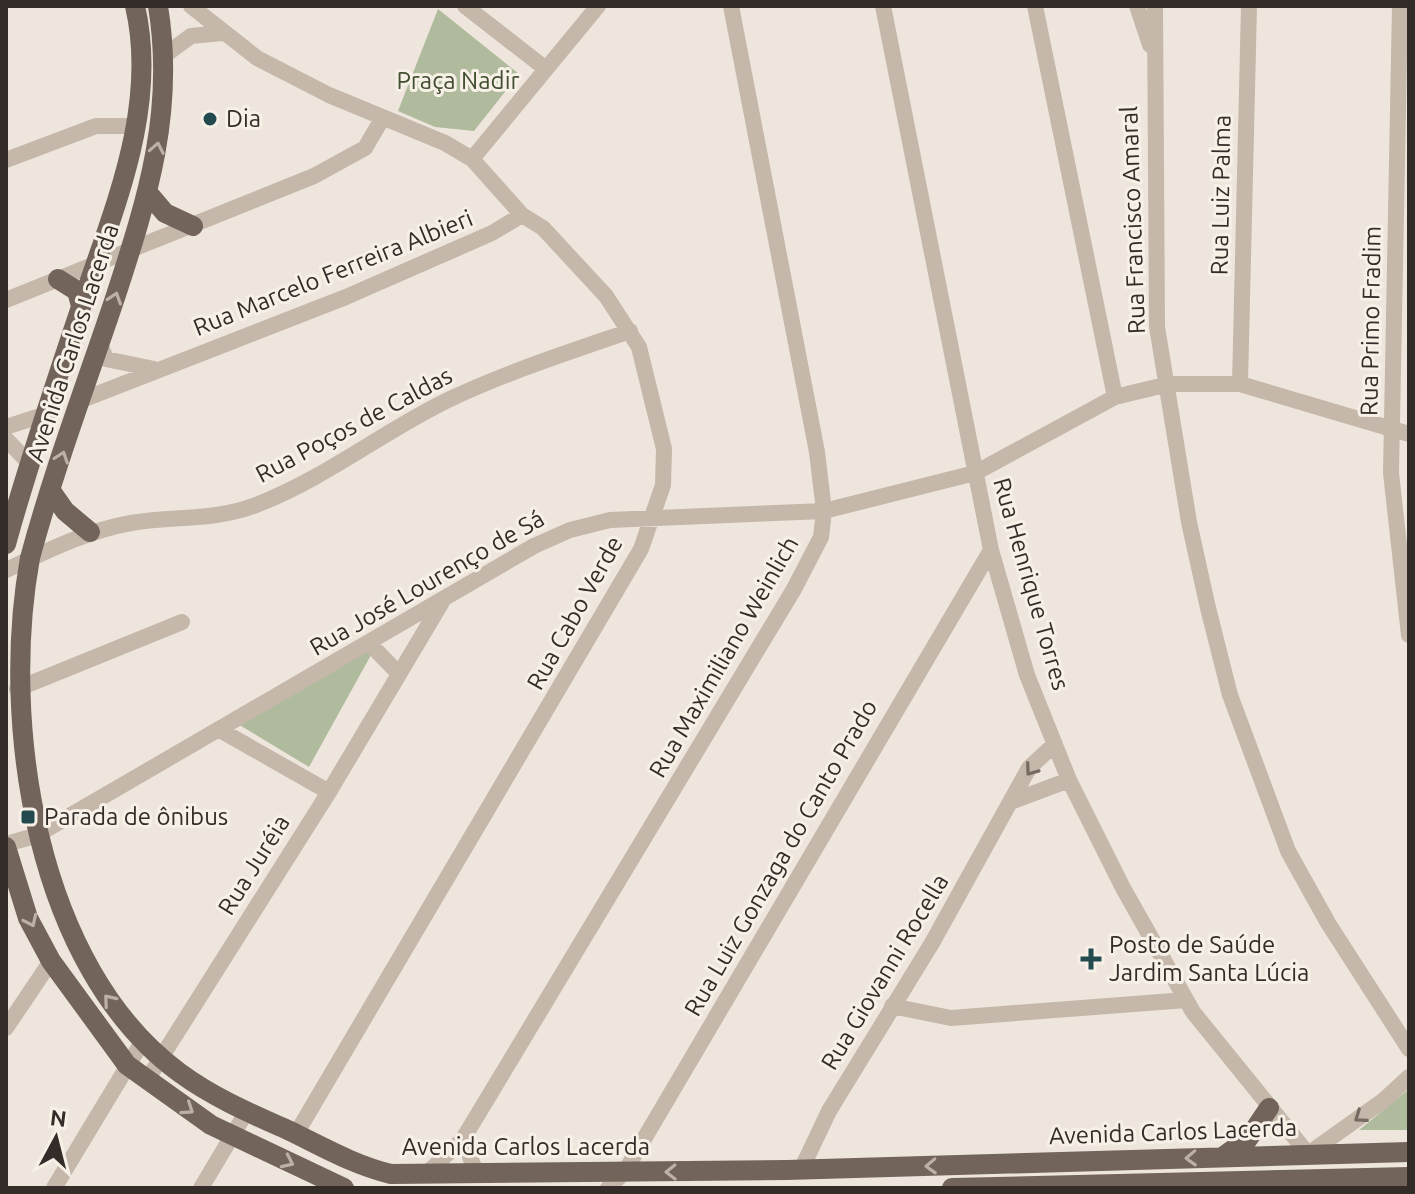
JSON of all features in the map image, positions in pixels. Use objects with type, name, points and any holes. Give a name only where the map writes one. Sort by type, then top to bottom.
[{"type":"main road","name":"Avenida Carlos Lacerda","points":[[6,544],[81,306],[118,205],[136,126],[140,44],[135,6]]},
{"type":"main road","name":"Avenida Carlos Lacerda","points":[[158,6],[165,55],[164,114],[148,193],[30,559],[16,642],[24,782],[43,870],[70,939],[95,983],[162,1057],[188,1078],[247,1111],[358,1165],[391,1174],[791,1176],[1409,1152]]},
{"type":"main road","points":[[148,193],[165,213],[193,226]]},
{"type":"main road","points":[[58,279],[77,291],[81,306]]},
{"type":"main road","points":[[51,491],[55,500],[90,532]]},
{"type":"main road","points":[[6,846],[28,918],[51,961],[127,1065],[232,1135],[345,1188]]},
{"type":"main road","points":[[1222,1157],[1248,1139],[1269,1108]]},
{"type":"main road","name":"Avenida Carlos Lacerda","points":[[952,1188],[1275,1184],[1409,1177]]},
{"type":"street","name":"Rua Cabo Verde","points":[[191,6],[257,58],[382,119],[445,143],[472,159],[522,215],[543,228],[606,296],[630,331],[650,378],[664,449],[663,485],[641,549],[296,1134]]},
{"type":"street","points":[[465,6],[546,69]]},
{"type":"street","points":[[472,159],[598,6]]},
{"type":"street","name":"Rua Maximiliano Weinlich","points":[[425,1175],[463,1139],[794,589],[821,537],[824,511],[817,452],[731,6]]},
{"type":"street","name":"Rua Henrique Torres","points":[[883,6],[991,550],[1027,675],[1069,780],[1123,888],[1186,1000],[1308,1154]]},
{"type":"street","points":[[1035,6],[1115,397]]},
{"type":"street","name":"Rua Francisco Amaral","points":[[1137,6],[1153,54]]},
{"type":"street","name":"Rua Francisco Amaral","points":[[1155,6],[1157,327],[1169,384],[1189,522],[1208,608],[1230,695],[1263,789],[1308,890],[1409,1049]]},
{"type":"street","name":"Rua Luiz Palma","points":[[1240,384],[1249,6]]},
{"type":"street","name":"Rua Primo Fradim","points":[[1400,6],[1404,118],[1401,433],[1391,473],[1408,624]]},
{"type":"street","points":[[165,55],[191,36],[222,33]]},
{"type":"street","points":[[6,300],[314,176],[365,148],[382,119]]},
{"type":"street","points":[[6,160],[96,126],[136,126]]},
{"type":"street","name":"Rua Marcelo Ferreira Albieri","points":[[82,400],[346,297],[492,233],[522,215]]},
{"type":"street","name":"Rua Poços de Caldas","points":[[6,570],[90,532],[134,523],[221,517],[252,506],[296,489],[446,401],[511,373],[630,331]]},
{"type":"street","points":[[100,344],[102,354],[115,363],[159,370]]},
{"type":"street","name":"Rua José Lourenço de Sá","points":[[6,846],[35,836],[534,546],[570,530],[610,520],[651,516],[720,518],[824,511],[975,473],[1115,397],[1169,384],[1240,384],[1401,433]]},
{"type":"street","points":[[6,427],[46,414]]},
{"type":"street","points":[[6,439],[30,464]]},
{"type":"street","name":"Rua Luiz Gonzaga do Canto Prado","points":[[608,1188],[624,1173],[991,550]]},
{"type":"street","name":"Rua Juréia","points":[[147,1080],[329,792],[443,601]]},
{"type":"street","points":[[17,689],[182,622]]},
{"type":"street","points":[[369,643],[399,674]]},
{"type":"street","points":[[220,730],[329,792]]},
{"type":"street","name":"Rua Giovanni Rocella","points":[[791,1176],[1013,801],[1029,768],[1055,744]]},
{"type":"street","points":[[1013,801],[1069,780]]},
{"type":"street","points":[[6,1028],[51,961]]},
{"type":"street","points":[[892,1006],[951,1018],[1186,1000]]},
{"type":"street","points":[[54,1188],[144,1039]]},
{"type":"street","points":[[1306,1183],[1308,1154],[1384,1100],[1409,1077]]},
{"type":"street","points":[[201,1188],[247,1111]]},
{"type":"street","points":[[463,1139],[477,1175]]},
{"type":"street","points":[[345,1188],[358,1165]]},
{"type":"green space","name":"Praça Nadir","points":[[438,9],[519,74],[474,131],[435,127],[398,111]]},
{"type":"green space","points":[[376,646],[309,767],[238,724]]},
{"type":"green space","points":[[1409,1089],[1409,1130],[1359,1130]]},
{"type":"place","name":"Dia","points":[[210,119]]},
{"type":"place","name":"Parada de ônibus","points":[[28,817]]},
{"type":"place","name":"Posto de Saúde Jardim Santa Lúcia","points":[[1091,959]]}]
